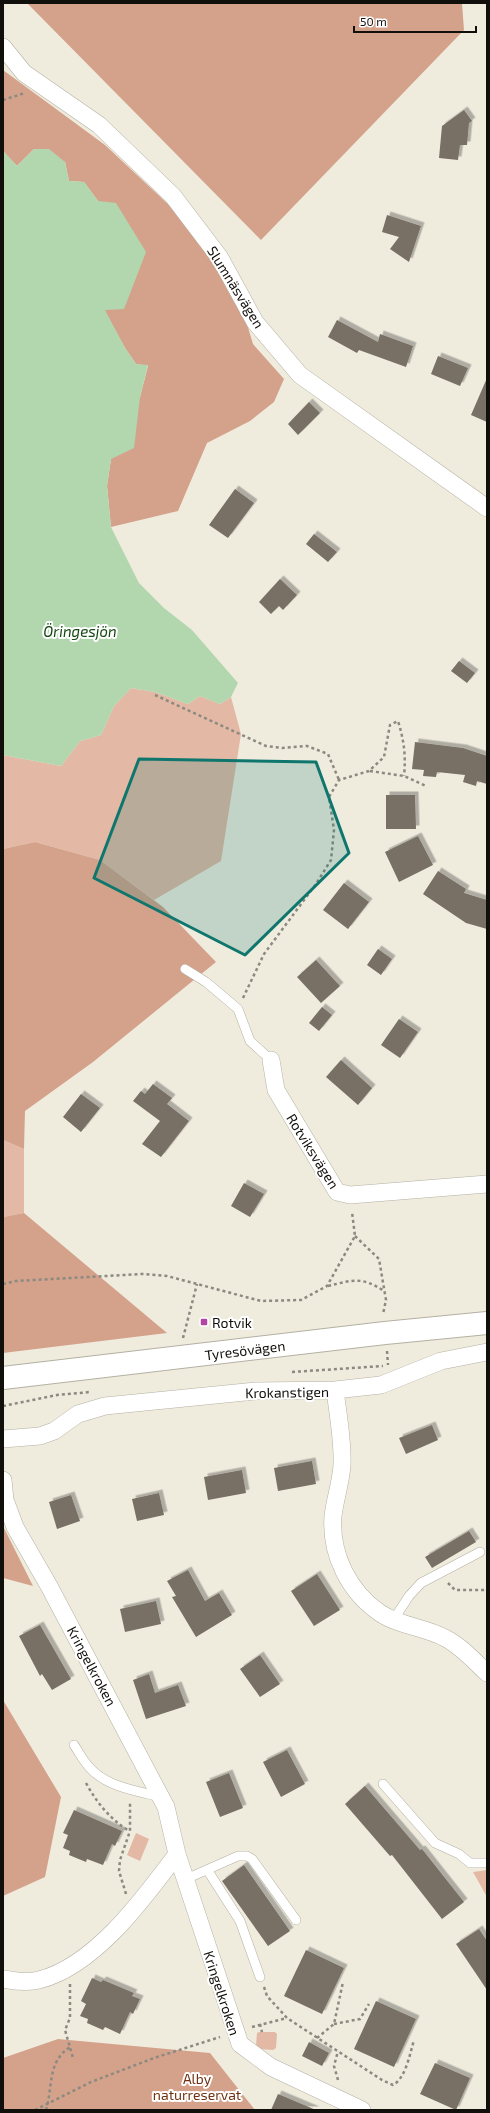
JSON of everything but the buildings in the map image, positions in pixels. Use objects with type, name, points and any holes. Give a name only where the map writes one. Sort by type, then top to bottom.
[{"type":"main road","name":"Tyresövägen","points":[[3,1378],[377,1334],[487,1323]]},
{"type":"street","name":"Slumnäsvägen","points":[[3,47],[24,72],[98,125],[173,196],[220,258],[255,322],[300,375],[487,508]]},
{"type":"street","name":"Rotviksvägen","points":[[271,1060],[276,1090],[337,1192],[350,1196],[487,1184]]},
{"type":"street","points":[[335,1390],[381,1385],[453,1357],[487,1352]]},
{"type":"street","name":"Krokanstigen","points":[[3,1439],[40,1436],[54,1431],[78,1414],[105,1406],[256,1390],[335,1390],[342,1440],[342,1467],[333,1517],[338,1560],[347,1578],[363,1600],[381,1614],[446,1638],[487,1673]]},
{"type":"street","name":"Kringelkroken","points":[[3,1480],[5,1500],[15,1527],[49,1586],[166,1807],[177,1854],[234,2031],[240,2044],[271,2067],[362,2110]]},
{"type":"street","points":[[3,1979],[24,1982],[39,1981],[55,1975],[82,1958],[111,1935],[138,1905],[177,1854]]},
{"type":"lane","points":[[185,969],[206,982],[238,1009],[250,1041],[271,1060]]},
{"type":"lane","points":[[394,1619],[409,1596],[421,1584],[480,1552]]},
{"type":"lane","points":[[74,1745],[90,1768],[104,1780],[131,1790],[161,1797]]},
{"type":"lane","points":[[383,1784],[435,1843],[459,1854],[470,1863],[487,1863]]},
{"type":"lane","points":[[186,1879],[208,1871],[238,1856],[247,1856],[252,1859],[296,1920]]},
{"type":"lane","points":[[208,1871],[240,1921],[260,1977]]},
{"type":"path","points":[[155,695],[266,746],[282,748],[307,746],[328,754],[339,780]]},
{"type":"path","points":[[369,771],[384,756],[390,725],[398,721],[404,738],[406,755],[404,776]]},
{"type":"path","points":[[238,1009],[264,954],[316,884],[331,860],[334,830],[329,797],[339,780],[369,771],[404,776],[426,786]]},
{"type":"path","points":[[328,1286],[355,1236],[350,1196]]},
{"type":"path","points":[[355,1236],[379,1258],[386,1300],[383,1316]]},
{"type":"path","points":[[3,1284],[16,1281],[142,1274],[167,1276],[261,1301],[301,1300],[328,1286],[352,1280],[370,1282],[384,1291]]},
{"type":"path","points":[[175,1340],[182,1339],[197,1284]]},
{"type":"path","points":[[3,1406],[57,1396]]},
{"type":"path","points":[[441,1573],[446,1583],[455,1590],[487,1590]]},
{"type":"path","points":[[90,1768],[81,1774],[94,1796],[111,1817],[130,1831]]},
{"type":"path","points":[[131,1790],[130,1831],[120,1860],[119,1871],[126,1895],[130,1901],[138,1905]]},
{"type":"path","points":[[260,1977],[267,1996],[287,2018],[382,2080],[393,2085],[398,2083],[404,2072],[414,2040]]},
{"type":"path","points":[[70,1981],[70,2018],[65,2030],[73,2058]]},
{"type":"path","points":[[334,2024],[343,1982]]},
{"type":"path","points":[[318,2038],[334,2024],[360,2019],[369,2004]]},
{"type":"path","points":[[35,2110],[98,2080],[234,2031],[287,2018]]},
{"type":"path","points":[[260,2024],[262,2032]]},
{"type":"path","points":[[46,2110],[51,2074],[60,2053],[70,2047]]},
{"type":"path","points":[[338,2051],[334,2066],[335,2074],[342,2084]]},
{"type":"highlighted area","points":[[139,759],[316,762],[349,853],[245,955],[94,878]]},
{"type":"shaded area","points":[[131,688],[155,692],[188,704],[200,696],[220,704],[231,697],[241,734],[221,861],[154,900],[100,860],[35,842],[3,849],[3,755],[61,766],[80,741],[101,735],[114,706]]},
{"type":"shaded area","points":[[3,1140],[24,1149],[24,1213],[3,1217]]},
{"type":"shaded area","points":[[136,1833],[149,1839],[140,1861],[127,1855]]},
{"type":"shaded area","points":[[487,1870],[487,1897],[473,1872]]},
{"type":"shaded area","points":[[275,2032],[277,2034],[276,2048],[273,2050],[258,2049],[256,2046],[257,2033]]},
{"type":"green space","points":[[27,3],[462,3],[464,30],[261,240]]},
{"type":"green space","points":[[3,70],[105,145],[170,206],[213,256],[247,324],[253,344],[284,379],[274,402],[250,421],[207,443],[178,511],[111,527],[107,486],[111,459],[140,397],[148,366],[136,364],[125,348],[104,310],[98,201],[84,182],[69,181],[65,162],[34,149],[17,166],[3,151]]},
{"type":"green space","points":[[35,842],[100,860],[163,907],[216,962],[93,1062],[25,1111],[24,1149],[3,1140],[3,849]]},
{"type":"green space","points":[[24,1213],[167,1333],[3,1353],[3,1217]]},
{"type":"green space","points":[[3,1526],[33,1586],[3,1578]]},
{"type":"green space","points":[[3,1700],[61,1797],[45,1877],[3,1896]]},
{"type":"green space","name":"Alby naturreservat","points":[[58,2039],[210,2053],[255,2110],[3,2110],[3,2058]]},
{"type":"water","name":"Öringesjön","points":[[34,149],[49,149],[65,162],[69,181],[84,182],[98,201],[116,203],[146,252],[124,309],[105,310],[125,348],[136,364],[148,365],[140,397],[134,448],[111,459],[107,486],[111,527],[139,583],[164,608],[192,630],[238,683],[231,697],[220,704],[200,696],[188,704],[155,692],[131,688],[114,706],[101,735],[80,741],[61,766],[3,755],[3,151],[17,166]]},
{"type":"place","name":"Rotvik","points":[[204,1322]]}]
